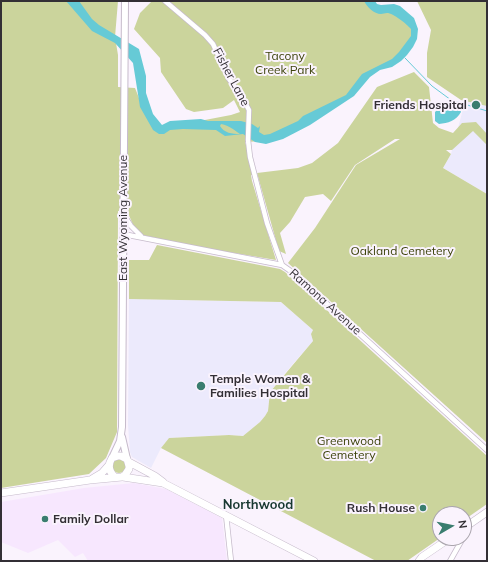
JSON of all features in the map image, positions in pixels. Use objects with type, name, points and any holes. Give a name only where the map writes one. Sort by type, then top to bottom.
[{"type":"main road","points":[[90,480],[102,473],[110,461],[121,456],[155,476],[163,483],[314,561]]},
{"type":"main road","points":[[110,461],[110,472],[119,477]]},
{"type":"main road","points":[[119,477],[129,469],[128,461]]},
{"type":"main road","points":[[1,493],[119,477],[163,483]]},
{"type":"main road","points":[[472,522],[487,512]]},
{"type":"main road","points":[[412,561],[421,559],[439,546]]},
{"type":"street","name":"East Wyoming Avenue","points":[[124,1],[122,435],[128,461]]},
{"type":"street","name":"Fisher Lane","points":[[165,1],[205,34],[213,44],[229,79],[249,110],[248,140],[250,157],[267,223],[282,265]]},
{"type":"street","points":[[123,214],[142,238]]},
{"type":"street","name":"Ramona Avenue","points":[[123,234],[282,265],[298,277],[487,450]]},
{"type":"street","name":"East Wyoming Avenue","points":[[110,461],[119,446],[122,435]]},
{"type":"street","points":[[226,515],[231,561]]},
{"type":"street","points":[[450,561],[459,546]]},
{"type":"shaded area","name":"Friends Hospital","points":[[487,44],[487,194],[443,168],[451,154],[477,57]]},
{"type":"shaded area","name":"Temple Women & Families Hospital","points":[[129,299],[281,302],[313,330],[311,334],[313,341],[270,392],[268,411],[265,416],[243,436],[229,435],[169,438],[161,448],[151,468],[132,457],[130,452],[128,425]]},
{"type":"shaded area","points":[[134,483],[166,489],[222,518],[227,561],[88,561],[83,553],[75,557],[58,540],[28,553],[1,542],[1,502],[84,488]]},
{"type":"green space","name":"Tacony Creek Park","points":[[1,1],[118,1],[115,37],[118,55],[118,87],[135,88],[141,103],[163,128],[240,112],[234,100],[223,108],[194,112],[186,109],[161,72],[160,58],[134,29],[140,13],[152,1],[370,1],[374,10],[408,15],[415,30],[409,51],[373,72],[353,94],[265,141],[245,142],[252,181],[276,260],[204,248],[142,235],[135,229],[127,211],[118,211],[117,432],[106,458],[89,474],[1,488]]},
{"type":"green space","points":[[417,1],[487,1],[487,106],[461,100],[427,77],[427,53],[431,30]]},
{"type":"green space","name":"Oakland Cemetery","points":[[414,72],[429,87],[433,123],[439,128],[453,133],[462,123],[476,122],[487,134],[487,145],[473,131],[452,150],[446,150],[451,154],[443,168],[487,194],[487,443],[288,263],[315,228],[356,165],[400,139],[395,139],[355,165],[331,201],[323,194],[305,197],[290,222],[280,233],[286,254],[279,251],[257,173],[298,168],[312,163],[338,143],[377,87]]},
{"type":"green space","name":"Greenwood Cemetery","points":[[157,245],[280,269],[285,272],[487,456],[487,504],[472,514],[472,506],[432,506],[432,544],[407,561],[376,561],[161,448],[169,438],[229,435],[243,436],[265,416],[268,411],[270,392],[313,341],[311,334],[313,330],[281,302],[129,299],[129,260],[149,260]]},
{"type":"green space","points":[[116,459],[122,459],[126,463],[126,469],[122,473],[116,473],[112,469],[112,463]]},
{"type":"water","points":[[66,1],[79,1],[92,19],[99,25],[139,49],[146,76],[146,93],[153,114],[162,125],[170,121],[201,119],[208,121],[241,121],[252,124],[258,128],[260,126],[259,132],[264,135],[270,134],[298,121],[303,116],[346,95],[362,74],[392,59],[411,36],[411,29],[400,19],[390,13],[376,13],[369,8],[364,1],[375,1],[377,4],[381,5],[394,4],[400,6],[414,18],[418,29],[417,39],[413,47],[401,61],[392,67],[380,70],[370,77],[354,96],[310,125],[283,139],[266,144],[255,142],[243,134],[225,136],[216,130],[183,129],[170,130],[164,134],[159,134],[153,130],[140,107],[133,63],[115,43],[92,31]],"holes":[[[221,124],[232,128],[240,134],[226,132],[220,126]]]},
{"type":"water","points":[[448,104],[460,109],[461,112],[457,118],[452,121],[439,124],[435,121],[435,112],[441,106]]},
{"type":"waterway","points":[[405,58],[432,86],[451,100],[487,111]]},
{"type":"place","name":"Friends Hospital","points":[[476,105]]},
{"type":"place","name":"Temple Women & Families Hospital","points":[[201,386]]},
{"type":"place","name":"Rush House","points":[[423,508]]},
{"type":"place","name":"Family Dollar","points":[[45,519]]},
{"type":"district","name":"Northwood","points":[[258,505]]}]
